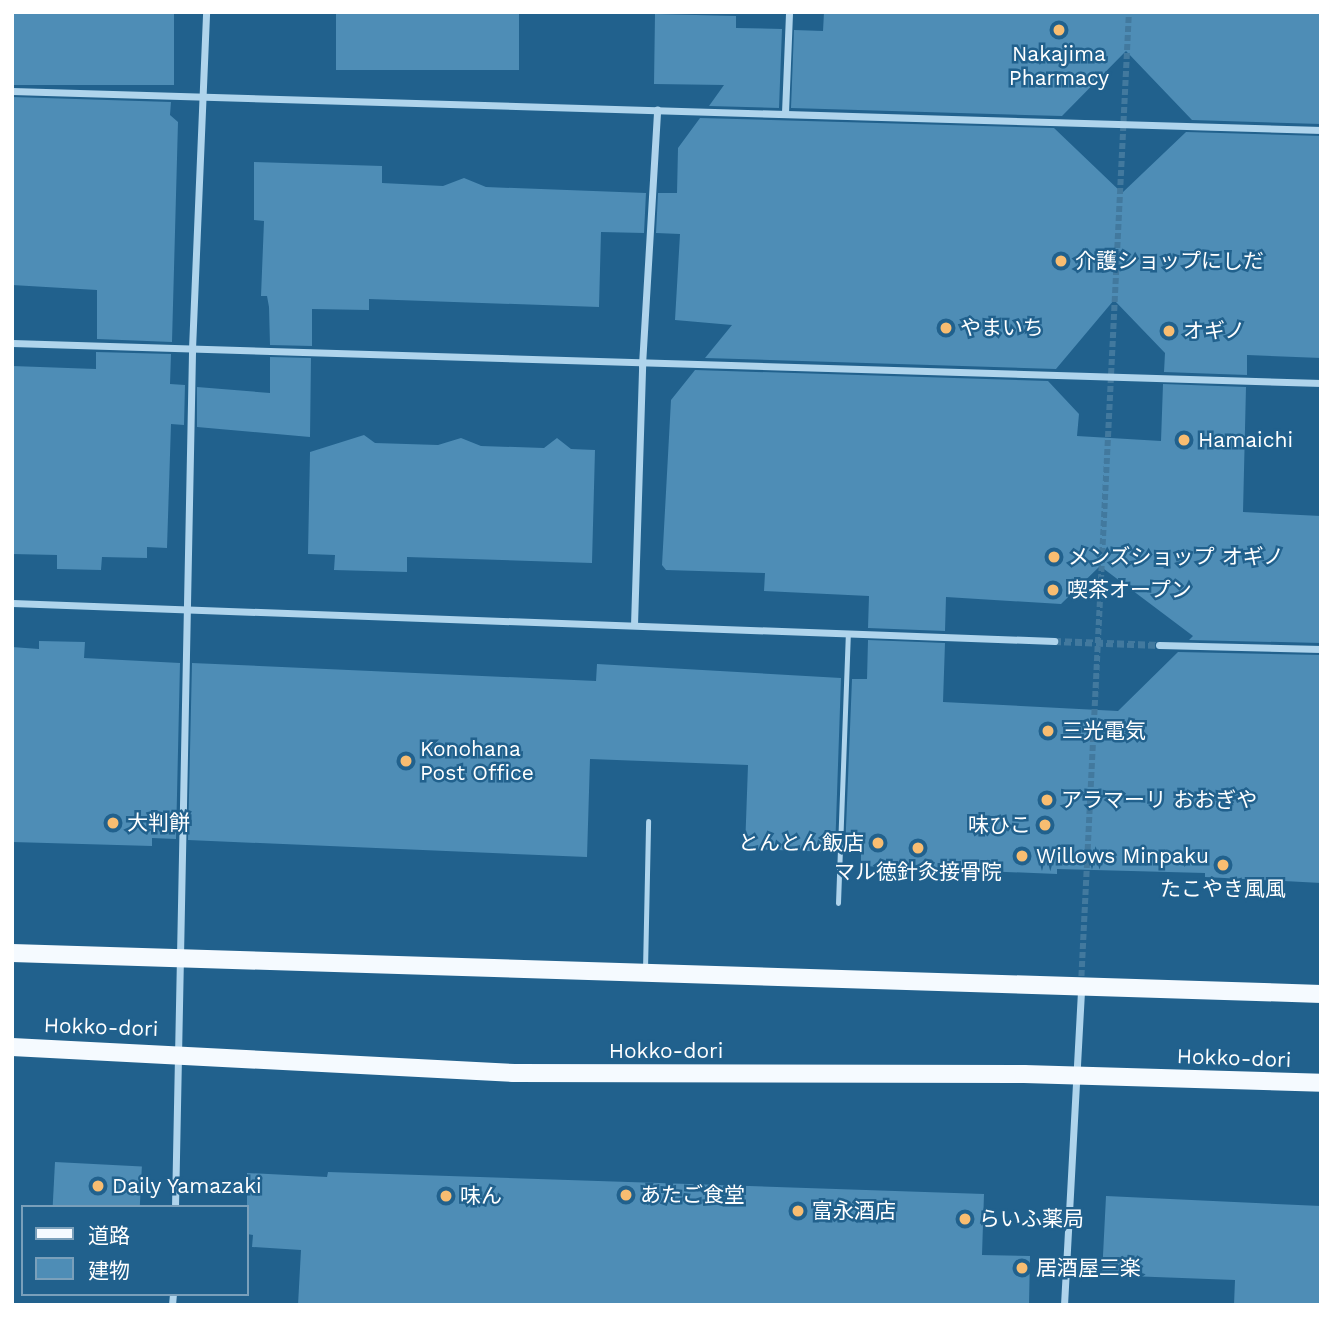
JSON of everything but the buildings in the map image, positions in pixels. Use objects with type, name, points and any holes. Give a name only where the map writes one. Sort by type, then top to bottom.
[{"type":"main road","points":[[12,953],[1321,994]]},
{"type":"main road","name":"Hokko-dori","points":[[12,1047],[514,1073],[1077,1077],[1321,1083]]},
{"type":"street","points":[[175,1205],[192,349],[206,12]]},
{"type":"street","points":[[785,113],[789,12]]},
{"type":"street","points":[[12,90],[1321,130]]},
{"type":"street","points":[[634,625],[642,365],[657,109]]},
{"type":"street","points":[[12,343],[642,365],[1114,373],[1321,383]]},
{"type":"street","points":[[12,603],[1054,642]]},
{"type":"street","points":[[1159,645],[1321,649]]},
{"type":"street","points":[[1064,1305],[1081,987]]},
{"type":"lane","points":[[838,903],[848,633]]},
{"type":"lane","points":[[645,973],[648,821]]},
{"type":"tunnel","points":[[1081,985],[1129,12]]},
{"type":"tunnel","points":[[1054,641],[1159,645]]},
{"type":"place","name":"Nakajima Pharmacy","points":[[1059,30]]},
{"type":"place","name":"介護ショップにしだ","points":[[1061,261]]},
{"type":"place","name":"やまいち","points":[[946,328]]},
{"type":"place","name":"オギノ","points":[[1169,331]]},
{"type":"place","name":"Hamaichi","points":[[1184,440]]},
{"type":"place","name":"メンズショップ オギノ","points":[[1054,557]]},
{"type":"place","name":"喫茶オープン","points":[[1053,590]]},
{"type":"place","name":"三光電気","points":[[1048,731]]},
{"type":"place","name":"Konohana Post Office","points":[[406,761]]},
{"type":"place","name":"アラマーリ おおぎや","points":[[1047,800]]},
{"type":"place","name":"大判餅","points":[[113,823]]},
{"type":"place","name":"味ひこ","points":[[1045,825]]},
{"type":"place","name":"とんとん飯店","points":[[878,843]]},
{"type":"place","name":"マル徳針灸接骨院","points":[[918,848]]},
{"type":"place","name":"Willows Minpaku","points":[[1022,856]]},
{"type":"place","name":"たこやき風風","points":[[1223,865]]},
{"type":"place","name":"Daily Yamazaki","points":[[98,1186]]},
{"type":"place","name":"あたご食堂","points":[[626,1195]]},
{"type":"place","name":"味ん","points":[[446,1196]]},
{"type":"place","name":"富永酒店","points":[[798,1211]]},
{"type":"place","name":"らいふ薬局","points":[[965,1219]]},
{"type":"place","name":"居酒屋三楽","points":[[1022,1268]]}]
